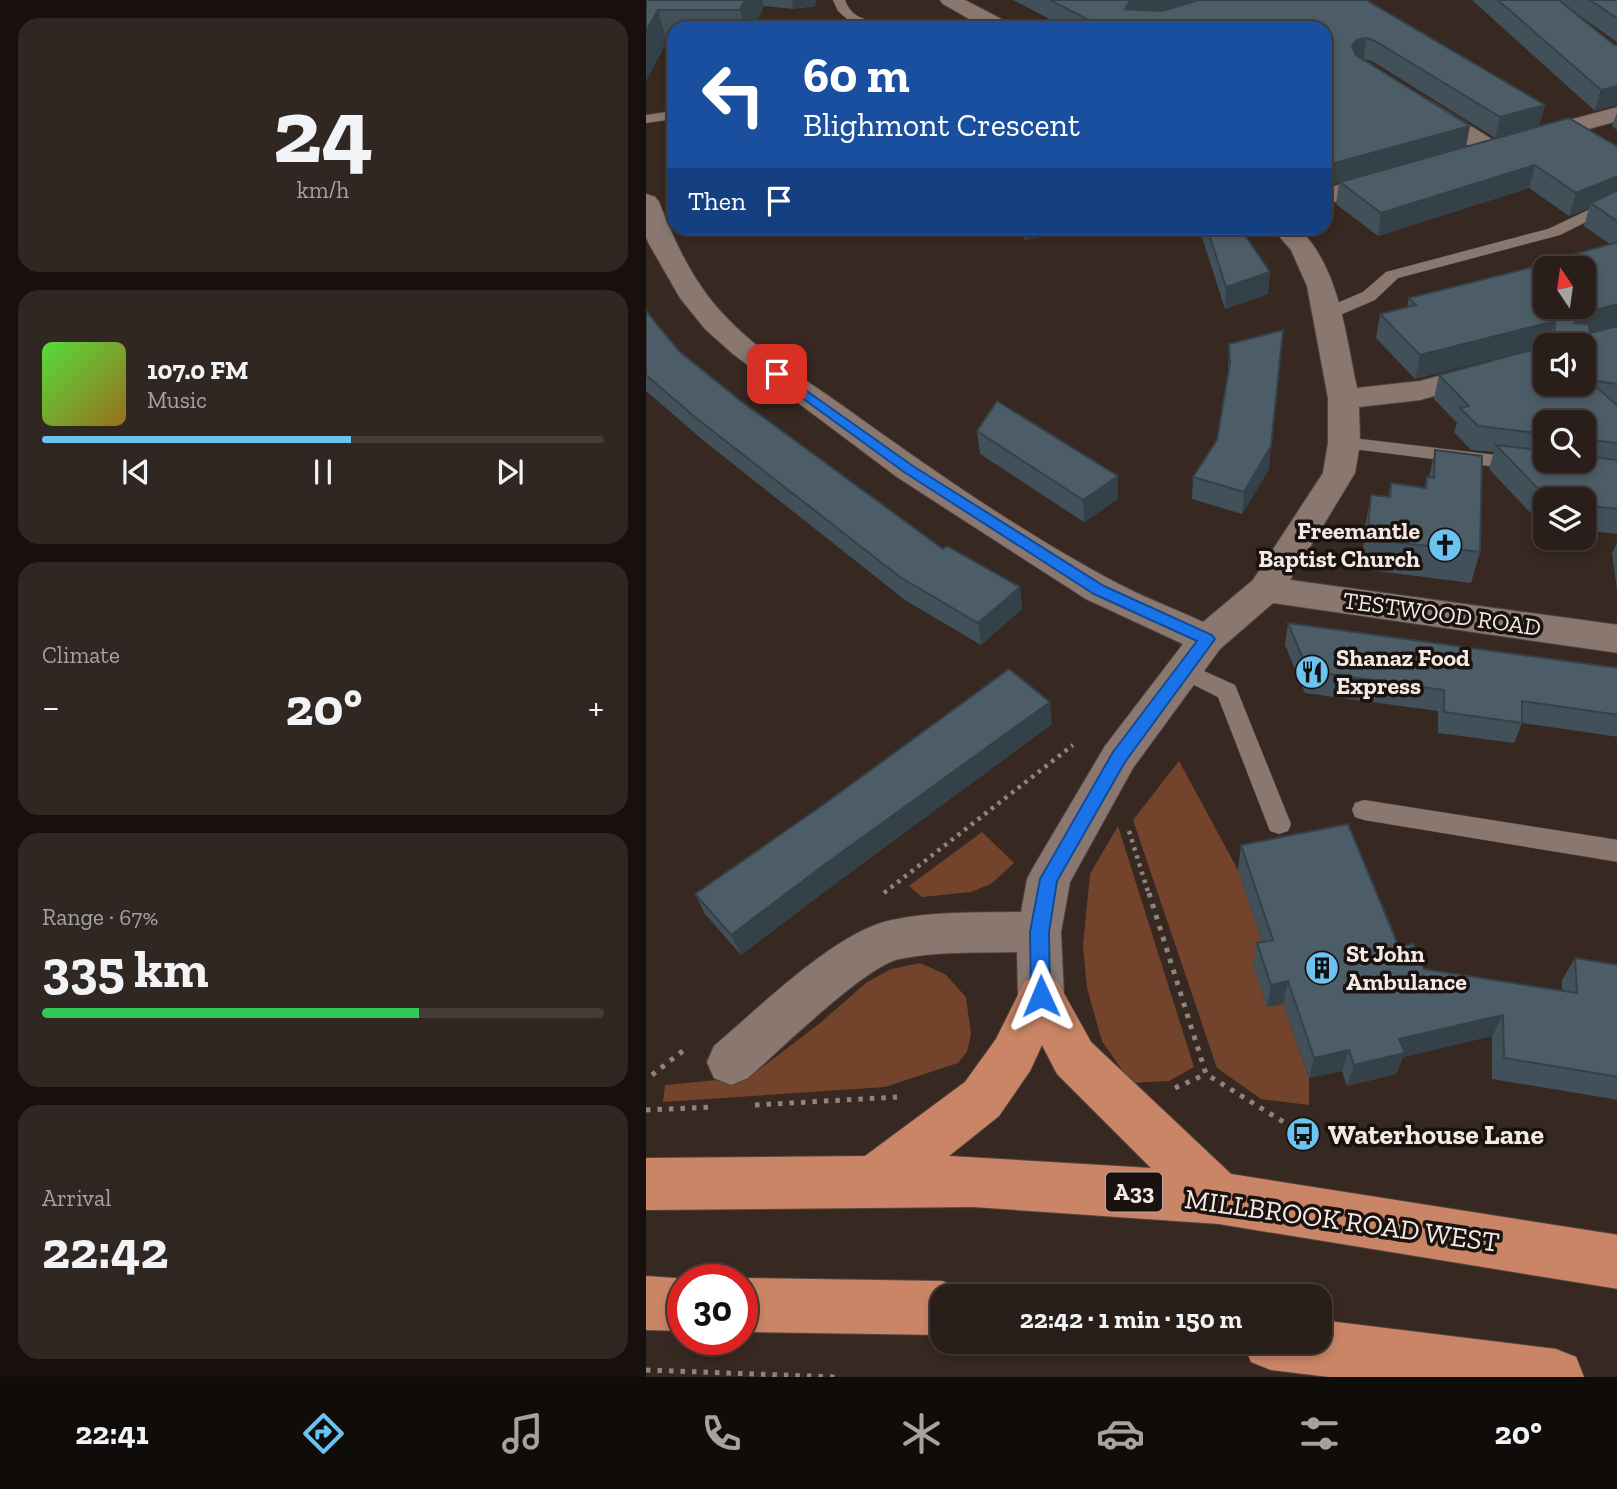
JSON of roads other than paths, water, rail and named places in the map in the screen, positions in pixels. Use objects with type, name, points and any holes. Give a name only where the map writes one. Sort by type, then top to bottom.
[{"type":"highway","points":[[873,1182],[982,1099],[1013,1055],[1041,996]]},
{"type":"highway","points":[[1041,996],[1074,1058],[1219,1198]]},
{"type":"highway","name":"MILLBROOK ROAD WEST","points":[[646,1184],[973,1181],[1219,1198],[1617,1262]]},
{"type":"highway","points":[[646,1303],[667,1304]]},
{"type":"highway","points":[[758,1305],[930,1308]]},
{"type":"highway","points":[[1332,1349],[1556,1377]]},
{"type":"street","points":[[950,0],[988,21]]},
{"type":"street","points":[[1409,97],[1490,148]]},
{"type":"street","points":[[1464,156],[1617,114]]},
{"type":"street","points":[[1332,195],[1414,171]]},
{"type":"street","points":[[646,202],[662,244],[690,292],[715,323],[743,348],[909,469],[1008,533],[1099,590],[1207,639]]},
{"type":"street","points":[[1041,996],[1039,932],[1048,879],[1110,772],[1207,639],[1267,589],[1338,473],[1344,443],[1343,398],[1327,314],[1321,286],[1303,247],[1292,235]]},
{"type":"street","points":[[1343,398],[1373,399],[1404,395],[1533,360]]},
{"type":"street","name":"TESTWOOD ROAD","points":[[1267,589],[1617,639]]},
{"type":"street","points":[[713,1051],[851,960],[891,940],[944,934],[1039,932]]},
{"type":"lane","points":[[839,0],[842,8],[857,21]]},
{"type":"lane","points":[[646,119],[667,116]]},
{"type":"lane","points":[[1327,314],[1369,296],[1392,275],[1544,235],[1617,200]]},
{"type":"lane","points":[[1344,443],[1533,466]]},
{"type":"lane","points":[[1184,670],[1227,691],[1279,824]]},
{"type":"lane","points":[[1364,810],[1617,851]]},
{"type":"place","name":"Freemantle Baptist Church","points":[[1445,545]]},
{"type":"place","name":"Shanaz Food Express","points":[[1312,672]]},
{"type":"place","name":"St John Ambulance","points":[[1322,968]]},
{"type":"place","name":"Waterhouse Lane","points":[[1303,1134]]}]
